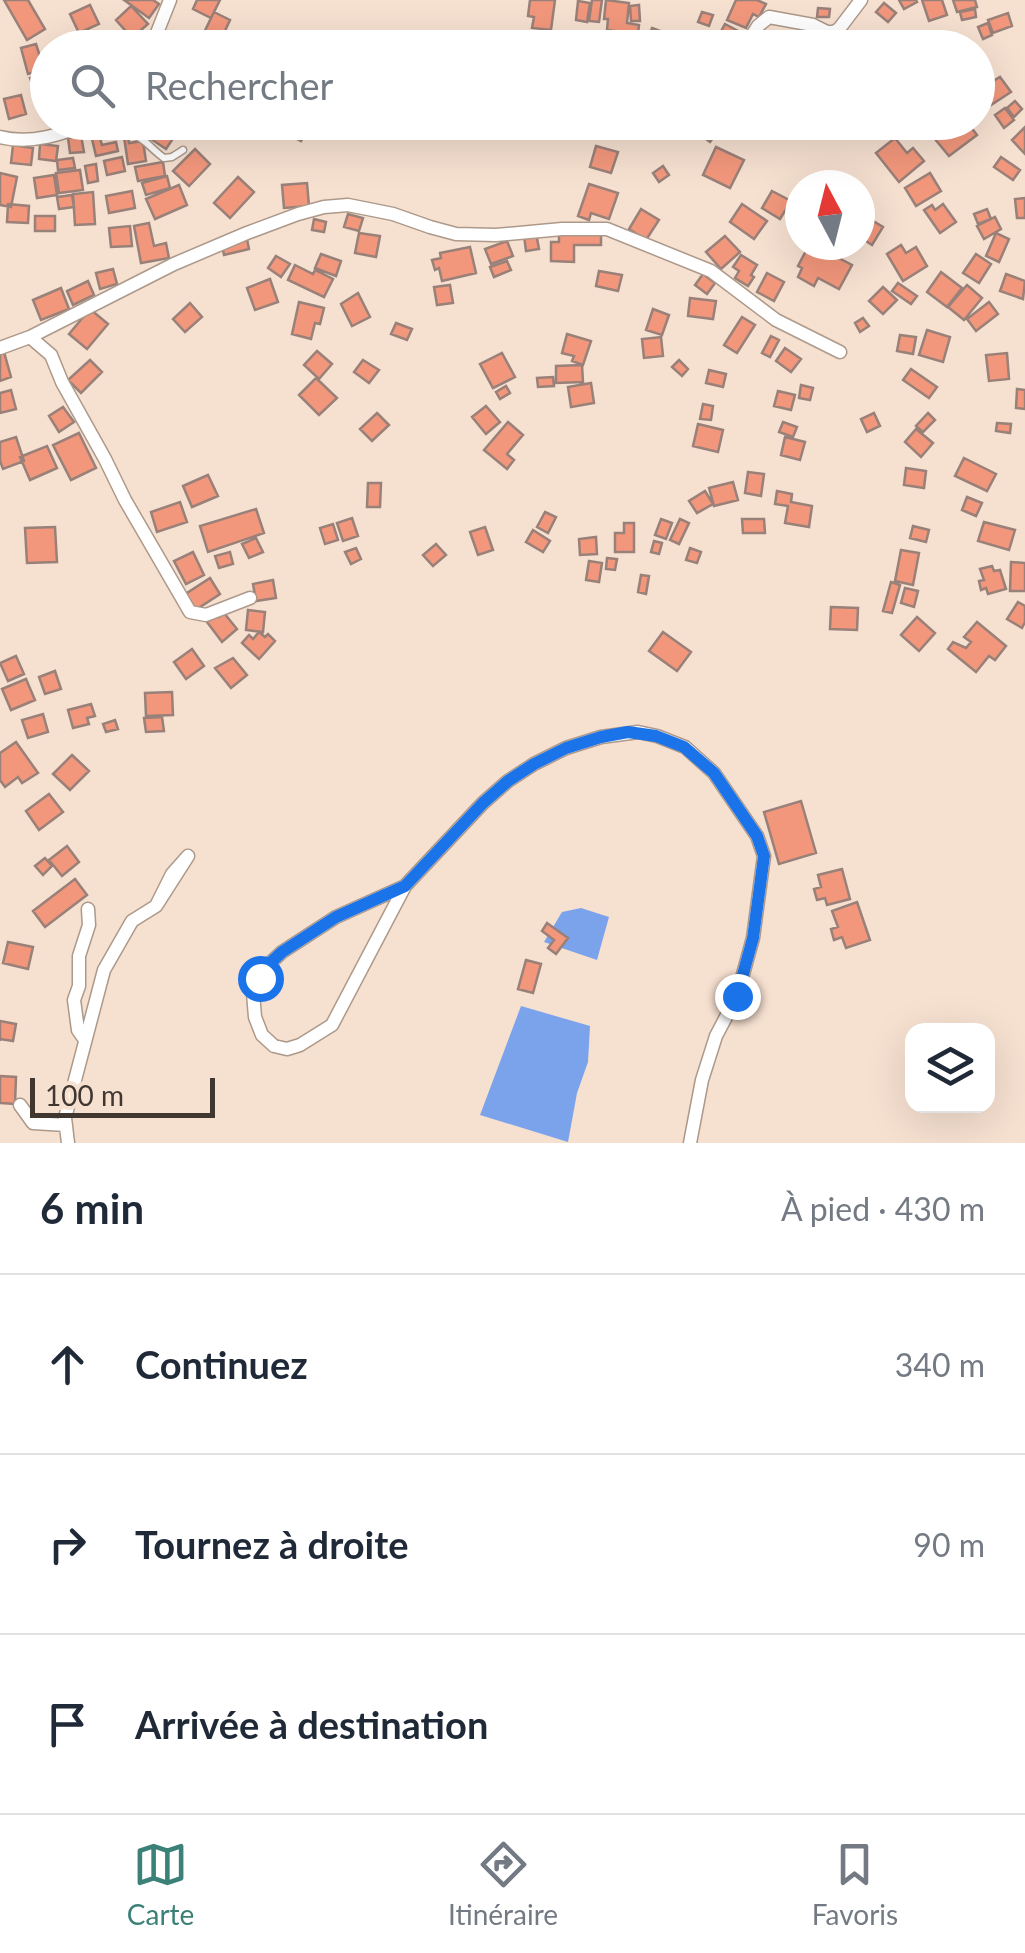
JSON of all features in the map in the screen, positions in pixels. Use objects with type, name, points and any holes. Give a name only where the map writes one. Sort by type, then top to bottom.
[{"type":"street","points":[[158,30],[170,0]]},
{"type":"street","points":[[837,30],[861,0]]},
{"type":"street","points":[[755,30],[769,16],[824,30]]},
{"type":"street","points":[[0,138],[33,140]]},
{"type":"street","points":[[0,348],[247,232],[298,214],[348,205],[394,214],[456,234],[606,229],[711,271],[776,320],[840,352]]},
{"type":"street","points":[[30,336],[50,355],[125,500],[190,612],[206,615],[250,598]]},
{"type":"street","points":[[405,886],[336,917],[268,965],[253,993],[255,1018],[262,1035],[274,1046],[287,1049],[300,1045],[332,1025],[405,886],[459,827],[508,781],[534,764],[566,748],[615,734],[638,732],[684,747],[714,773],[757,836],[764,856],[753,938],[737,996],[716,1036],[707,1065],[690,1143]]},
{"type":"street","points":[[68,1143],[65,1118],[104,970],[132,920],[156,906]]},
{"type":"street","points":[[85,1040],[78,1030],[74,1000],[79,986],[80,956],[90,926],[88,908]]},
{"type":"street","points":[[20,1105],[33,1123],[66,1125]]},
{"type":"lane","points":[[145,140],[164,158],[184,150]]},
{"type":"water","points":[[581,908],[609,917],[597,960],[544,942],[562,912]]},
{"type":"water","points":[[521,1006],[590,1026],[588,1062],[577,1093],[568,1142],[480,1115]]},
{"type":"building","points":[[4,0],[28,0],[45,29],[30,30],[27,40]]},
{"type":"building","points":[[124,0],[153,0],[159,4],[149,18]]},
{"type":"building","points":[[197,0],[220,0],[211,18],[193,9]]},
{"type":"building","points":[[530,0],[555,0],[551,30],[532,28],[534,17],[528,16]]},
{"type":"building","points":[[592,0],[602,0],[599,22],[589,21]]},
{"type":"building","points":[[606,0],[629,3],[627,23],[639,25],[638,30],[607,30],[608,19],[604,19]]},
{"type":"building","points":[[736,0],[766,4],[759,17],[753,14],[746,28],[727,20]]},
{"type":"building","points":[[899,0],[916,0],[917,2],[904,9]]},
{"type":"building","points":[[922,0],[942,0],[947,15],[929,21]]},
{"type":"building","points":[[953,0],[975,0],[977,7],[957,12]]},
{"type":"building","points":[[578,1],[590,3],[587,22],[576,20]]},
{"type":"building","points":[[884,3],[896,13],[888,22],[876,12]]},
{"type":"building","points":[[90,5],[99,24],[78,30],[70,14]]},
{"type":"building","points":[[639,5],[640,21],[631,21],[630,6]]},
{"type":"building","points":[[131,6],[148,24],[141,30],[125,30],[116,20]]},
{"type":"building","points":[[818,8],[830,9],[829,17],[817,17]]},
{"type":"building","points":[[975,9],[976,17],[962,20],[960,12]]},
{"type":"building","points":[[214,12],[230,20],[225,30],[205,30]]},
{"type":"building","points":[[702,12],[713,15],[709,26],[698,22]]},
{"type":"building","points":[[1008,13],[1012,26],[995,32],[988,20]]},
{"type":"building","points":[[30,46],[28,74],[21,48]]},
{"type":"building","points":[[1000,77],[1011,92],[995,102],[995,80]]},
{"type":"building","points":[[21,95],[26,114],[9,119],[4,99]]},
{"type":"building","points":[[1015,101],[1022,109],[1014,117],[1007,108]]},
{"type":"building","points":[[1005,108],[1014,120],[1004,128],[995,115]]},
{"type":"building","points":[[1025,127],[1025,154],[1012,140]]},
{"type":"building","points":[[68,140],[82,140],[84,152],[70,153]]},
{"type":"building","points":[[92,140],[101,140],[102,145],[116,142],[118,151],[96,156]]},
{"type":"building","points":[[124,140],[143,141],[146,161],[128,164]]},
{"type":"building","points":[[152,140],[172,140],[166,149]]},
{"type":"building","points":[[897,140],[907,153],[913,148],[924,161],[899,182],[876,153]]},
{"type":"building","points":[[936,140],[970,140],[949,156]]},
{"type":"building","points":[[40,144],[58,146],[56,161],[39,159]]},
{"type":"building","points":[[13,145],[33,148],[31,165],[11,163]]},
{"type":"building","points":[[596,146],[618,152],[611,173],[590,167]]},
{"type":"building","points":[[716,147],[744,160],[730,188],[703,175]]},
{"type":"building","points":[[195,149],[210,164],[189,186],[173,171]]},
{"type":"building","points":[[122,157],[125,171],[107,175],[104,161]]},
{"type":"building","points":[[1001,157],[1020,170],[1013,180],[994,167]]},
{"type":"building","points":[[73,158],[75,168],[58,170],[57,160]]},
{"type":"building","points":[[163,162],[165,176],[138,181],[135,167]]},
{"type":"building","points":[[96,164],[98,181],[88,183],[85,166]]},
{"type":"building","points":[[663,166],[669,175],[659,182],[653,173]]},
{"type":"building","points":[[80,170],[83,190],[59,193],[56,173]]},
{"type":"building","points":[[0,173],[17,177],[11,207],[0,205]]},
{"type":"building","points":[[930,173],[941,191],[916,206],[905,188]]},
{"type":"building","points":[[54,175],[57,195],[37,198],[34,178]]},
{"type":"building","points":[[167,176],[170,188],[146,195],[142,183]]},
{"type":"building","points":[[238,177],[254,192],[230,218],[214,203]]},
{"type":"building","points":[[307,183],[309,206],[284,208],[282,185]]},
{"type":"building","points":[[589,184],[618,193],[609,219],[591,213],[589,220],[578,216]]},
{"type":"building","points":[[179,185],[187,205],[155,219],[146,199]]},
{"type":"building","points":[[132,191],[135,208],[109,213],[106,196]]},
{"type":"building","points":[[772,191],[785,198],[780,219],[762,208]]},
{"type":"building","points":[[93,192],[95,224],[75,225],[73,194]]},
{"type":"building","points":[[72,195],[74,207],[59,209],[57,197]]},
{"type":"building","points":[[1025,198],[1025,218],[1017,218],[1015,199]]},
{"type":"building","points":[[8,204],[29,206],[28,223],[7,222]]},
{"type":"building","points":[[742,204],[767,221],[754,239],[730,222]]},
{"type":"building","points":[[943,204],[956,222],[940,233],[924,210],[932,205],[935,210]]},
{"type":"building","points":[[641,209],[659,220],[646,240],[629,229]]},
{"type":"building","points":[[987,209],[991,219],[978,224],[974,214]]},
{"type":"building","points":[[348,214],[363,218],[359,231],[344,227]]},
{"type":"building","points":[[35,216],[55,216],[55,231],[35,231]]},
{"type":"building","points":[[995,217],[1001,229],[984,239],[977,226]]},
{"type":"building","points":[[314,219],[326,222],[324,232],[312,230]]},
{"type":"building","points":[[875,222],[883,227],[875,240]]},
{"type":"building","points":[[149,223],[154,246],[166,243],[169,258],[141,263],[134,226]]},
{"type":"building","points":[[130,226],[132,246],[111,247],[109,228]]},
{"type":"building","points":[[359,233],[380,236],[376,257],[355,253]]},
{"type":"building","points":[[536,233],[539,249],[526,251],[524,236]]},
{"type":"building","points":[[559,233],[601,234],[601,245],[574,245],[574,262],[551,261],[551,242],[559,242]]},
{"type":"building","points":[[996,233],[1009,239],[999,262],[986,256]]},
{"type":"building","points":[[725,236],[740,252],[721,269],[706,252]]},
{"type":"building","points":[[247,239],[249,249],[224,255],[222,245]]},
{"type":"building","points":[[507,241],[513,256],[491,264],[485,249]]},
{"type":"building","points":[[901,245],[906,253],[916,247],[927,266],[903,281],[887,254]]},
{"type":"building","points":[[470,247],[476,273],[442,281],[432,260],[441,258],[440,253]]},
{"type":"building","points":[[321,254],[341,261],[336,276],[315,268]]},
{"type":"building","points":[[976,254],[991,264],[979,283],[963,273]]},
{"type":"building","points":[[741,255],[757,265],[748,286],[735,278],[739,271],[733,267]]},
{"type":"building","points":[[276,256],[290,264],[281,277],[268,268]]},
{"type":"building","points":[[801,260],[842,260],[852,265],[839,289],[818,278],[814,286],[798,277],[802,268],[798,266]]},
{"type":"building","points":[[507,261],[511,270],[494,277],[490,267]]},
{"type":"building","points":[[295,265],[333,279],[324,297],[288,280]]},
{"type":"building","points":[[113,269],[117,284],[100,289],[96,273]]},
{"type":"building","points":[[599,271],[622,275],[618,291],[596,286]]},
{"type":"building","points":[[941,272],[962,288],[947,307],[927,292]]},
{"type":"building","points":[[767,273],[784,282],[774,301],[757,292]]},
{"type":"building","points":[[703,274],[715,283],[707,294],[695,285]]},
{"type":"building","points":[[1006,274],[1025,281],[1023,299],[1000,291]]},
{"type":"building","points":[[270,279],[278,302],[255,310],[247,288]]},
{"type":"building","points":[[88,281],[94,295],[73,305],[67,291]]},
{"type":"building","points":[[898,283],[917,296],[911,304],[892,291]]},
{"type":"building","points":[[450,285],[453,303],[437,305],[434,287]]},
{"type":"building","points":[[967,285],[982,298],[964,320],[948,307]]},
{"type":"building","points":[[883,287],[897,300],[883,314],[869,301]]},
{"type":"building","points":[[61,288],[69,309],[41,320],[33,300]]},
{"type":"building","points":[[358,293],[370,317],[352,326],[341,304]]},
{"type":"building","points":[[690,298],[716,301],[713,319],[688,316]]},
{"type":"building","points":[[299,302],[324,308],[311,339],[292,334]]},
{"type":"building","points":[[989,302],[998,314],[976,331],[967,319]]},
{"type":"building","points":[[190,303],[202,317],[185,332],[173,319]]},
{"type":"building","points":[[90,309],[108,324],[87,349],[69,334]]},
{"type":"building","points":[[653,309],[669,315],[662,335],[646,330]]},
{"type":"building","points":[[742,317],[755,325],[737,353],[724,345]]},
{"type":"building","points":[[863,318],[869,326],[860,332],[855,323]]},
{"type":"building","points":[[396,323],[412,329],[407,340],[391,334]]},
{"type":"building","points":[[927,330],[950,337],[943,362],[919,355]]},
{"type":"building","points":[[567,334],[591,341],[583,365],[572,361],[574,356],[562,353]]},
{"type":"building","points":[[900,335],[916,337],[913,354],[897,351]]},
{"type":"building","points":[[771,336],[779,340],[770,357],[762,353]]},
{"type":"building","points":[[661,337],[663,356],[644,358],[642,339]]},
{"type":"building","points":[[785,348],[801,359],[791,372],[776,361]]},
{"type":"building","points":[[317,351],[332,364],[319,379],[304,365]]},
{"type":"building","points":[[4,352],[11,377],[0,381],[0,353]]},
{"type":"building","points":[[502,353],[515,377],[493,388],[480,364]]},
{"type":"building","points":[[1007,353],[1009,379],[989,381],[986,355]]},
{"type":"building","points":[[90,360],[102,372],[81,393],[68,380]]},
{"type":"building","points":[[363,360],[379,370],[369,383],[354,372]]},
{"type":"building","points":[[679,360],[688,369],[682,376],[672,367]]},
{"type":"building","points":[[582,365],[583,382],[556,383],[556,366]]},
{"type":"building","points":[[911,369],[937,387],[929,398],[903,380]]},
{"type":"building","points":[[709,370],[726,374],[723,387],[706,383]]},
{"type":"building","points":[[553,377],[554,386],[538,387],[537,378]]},
{"type":"building","points":[[316,378],[337,398],[319,415],[299,395]]},
{"type":"building","points":[[591,383],[594,403],[571,407],[568,387]]},
{"type":"building","points":[[801,385],[813,388],[810,400],[799,398]]},
{"type":"building","points":[[506,386],[510,393],[500,399],[496,392]]},
{"type":"building","points":[[1017,389],[1025,390],[1025,409],[1016,408]]},
{"type":"building","points":[[11,390],[16,409],[0,413],[0,393]]},
{"type":"building","points":[[778,391],[795,395],[791,410],[774,406]]},
{"type":"building","points":[[703,404],[713,406],[711,420],[700,419]]},
{"type":"building","points":[[486,406],[500,422],[486,434],[472,417]]},
{"type":"building","points":[[63,407],[74,422],[59,432],[49,416]]},
{"type":"building","points":[[377,413],[389,425],[372,441],[360,429]]},
{"type":"building","points":[[874,413],[880,426],[867,432],[861,419]]},
{"type":"building","points":[[928,413],[935,420],[923,432],[916,426]]},
{"type":"building","points":[[508,422],[523,435],[507,454],[514,460],[507,469],[484,450]]},
{"type":"building","points":[[783,422],[797,427],[793,437],[779,432]]},
{"type":"building","points":[[997,423],[1011,424],[1010,433],[996,431]]},
{"type":"building","points":[[698,424],[723,430],[718,452],[693,446]]},
{"type":"building","points":[[916,429],[933,443],[921,457],[905,442]]},
{"type":"building","points":[[79,433],[96,468],[71,480],[53,445]]},
{"type":"building","points":[[16,437],[24,461],[3,469],[0,442]]},
{"type":"building","points":[[785,437],[805,442],[800,460],[781,455]]},
{"type":"building","points":[[47,446],[57,468],[30,480],[20,457]]},
{"type":"building","points":[[964,458],[996,474],[987,491],[955,476]]},
{"type":"building","points":[[906,468],[926,471],[924,488],[904,485]]},
{"type":"building","points":[[748,472],[764,474],[761,496],[745,493]]},
{"type":"building","points":[[208,475],[218,496],[192,507],[183,486]]},
{"type":"building","points":[[733,482],[738,500],[714,506],[709,488]]},
{"type":"building","points":[[368,483],[381,483],[380,507],[367,507]]},
{"type":"building","points":[[705,491],[713,504],[697,513],[689,501]]},
{"type":"building","points":[[777,491],[792,494],[791,502],[812,506],[809,527],[785,523],[788,506],[775,504]]},
{"type":"building","points":[[967,497],[982,503],[976,516],[962,510]]},
{"type":"building","points":[[180,502],[187,522],[157,532],[151,512]]},
{"type":"building","points":[[256,509],[264,533],[208,552],[200,526]]},
{"type":"building","points":[[545,512],[556,517],[548,533],[537,527]]},
{"type":"building","points":[[352,518],[358,536],[343,541],[337,523]]},
{"type":"building","points":[[661,519],[672,523],[666,539],[655,535]]},
{"type":"building","points":[[680,519],[689,523],[679,544],[670,540]]},
{"type":"building","points":[[742,519],[764,519],[765,533],[743,533]]},
{"type":"building","points":[[984,522],[1015,530],[1009,550],[978,541]]},
{"type":"building","points":[[624,523],[634,523],[634,552],[615,552],[615,533],[624,533]]},
{"type":"building","points":[[333,524],[338,540],[325,544],[320,528]]},
{"type":"building","points":[[913,526],[929,530],[926,542],[910,538]]},
{"type":"building","points":[[55,527],[57,562],[27,563],[25,528]]},
{"type":"building","points":[[485,527],[493,550],[478,555],[470,532]]},
{"type":"building","points":[[533,530],[550,541],[543,552],[526,542]]},
{"type":"building","points":[[596,537],[597,554],[580,555],[579,539]]},
{"type":"building","points":[[256,538],[263,552],[249,558],[242,544]]},
{"type":"building","points":[[654,541],[662,543],[659,554],[651,552]]},
{"type":"building","points":[[436,544],[446,555],[433,566],[423,555]]},
{"type":"building","points":[[356,548],[361,559],[351,564],[345,552]]},
{"type":"building","points":[[690,548],[701,552],[697,563],[686,560]]},
{"type":"building","points":[[901,550],[919,553],[913,585],[895,581]]},
{"type":"building","points":[[193,552],[204,575],[186,584],[174,561]]},
{"type":"building","points":[[230,552],[233,564],[219,568],[215,556]]},
{"type":"building","points":[[607,558],[617,559],[615,570],[606,569]]},
{"type":"building","points":[[589,561],[602,563],[599,582],[586,580]]},
{"type":"building","points":[[1011,562],[1025,563],[1025,591],[1010,591]]},
{"type":"building","points":[[992,566],[994,571],[1000,570],[1006,589],[988,594],[986,588],[981,590],[979,581],[984,580],[980,569]]},
{"type":"building","points":[[641,575],[649,576],[646,594],[638,592]]},
{"type":"building","points":[[210,578],[220,594],[194,611],[184,595]]},
{"type":"building","points":[[273,580],[276,598],[256,601],[253,584]]},
{"type":"building","points":[[891,582],[900,585],[892,613],[883,611]]},
{"type":"building","points":[[905,588],[918,591],[914,607],[901,603]]},
{"type":"building","points":[[1018,602],[1025,606],[1022,628],[1007,619]]},
{"type":"building","points":[[831,607],[858,608],[857,630],[830,629]]},
{"type":"building","points":[[248,610],[265,612],[263,632],[246,630]]},
{"type":"building","points":[[224,613],[237,629],[222,642],[207,622]]},
{"type":"building","points":[[917,617],[935,633],[919,651],[901,635]]},
{"type":"building","points":[[977,622],[1006,646],[995,660],[989,656],[976,672],[948,649],[953,642],[966,648],[971,642],[964,637]]},
{"type":"building","points":[[259,632],[275,641],[259,659],[242,643]]},
{"type":"building","points":[[663,632],[691,652],[677,671],[649,651]]},
{"type":"building","points":[[192,649],[204,666],[186,679],[174,662]]},
{"type":"building","points":[[16,656],[24,674],[8,681],[0,663]]},
{"type":"building","points":[[233,658],[247,675],[231,688],[215,668]]},
{"type":"building","points":[[55,671],[61,689],[45,694],[39,677]]},
{"type":"building","points":[[26,679],[35,700],[11,710],[2,689]]},
{"type":"building","points":[[172,692],[173,715],[146,716],[145,693]]},
{"type":"building","points":[[91,704],[95,716],[87,718],[89,724],[73,728],[68,710]]},
{"type":"building","points":[[43,714],[48,732],[28,738],[22,720]]},
{"type":"building","points":[[162,717],[164,731],[146,732],[144,718]]},
{"type":"building","points":[[115,720],[118,729],[106,732],[103,724]]},
{"type":"building","points":[[16,742],[38,773],[22,783],[18,777],[5,787],[0,780],[0,753]]},
{"type":"building","points":[[72,755],[89,771],[70,790],[53,774]]},
{"type":"building","points":[[49,794],[63,812],[39,830],[26,811]]},
{"type":"building","points":[[801,801],[816,853],[779,864],[764,812]]},
{"type":"building","points":[[67,846],[79,862],[62,876],[49,860]]},
{"type":"building","points":[[45,858],[52,866],[43,875],[35,866]]},
{"type":"building","points":[[842,869],[850,899],[827,905],[825,898],[817,900],[814,889],[821,887],[818,875]]},
{"type":"building","points":[[75,879],[87,895],[45,927],[33,911]]},
{"type":"building","points":[[857,902],[870,940],[846,948],[842,937],[834,940],[831,929],[838,927],[832,911]]},
{"type":"building","points":[[547,923],[568,938],[556,954],[548,948],[554,940],[542,931]]},
{"type":"building","points":[[8,942],[33,947],[28,969],[3,963]]},
{"type":"building","points":[[526,960],[541,964],[533,993],[518,989]]},
{"type":"building","points":[[0,1021],[16,1024],[13,1041],[0,1039]]},
{"type":"building","points":[[0,1076],[16,1077],[15,1104],[0,1103]]},
{"type":"route","points":[[260,978],[282,952],[336,917],[405,886],[483,803],[534,764],[601,737],[638,732],[684,747],[714,773],[757,836],[764,856],[753,938],[737,996]]}]
